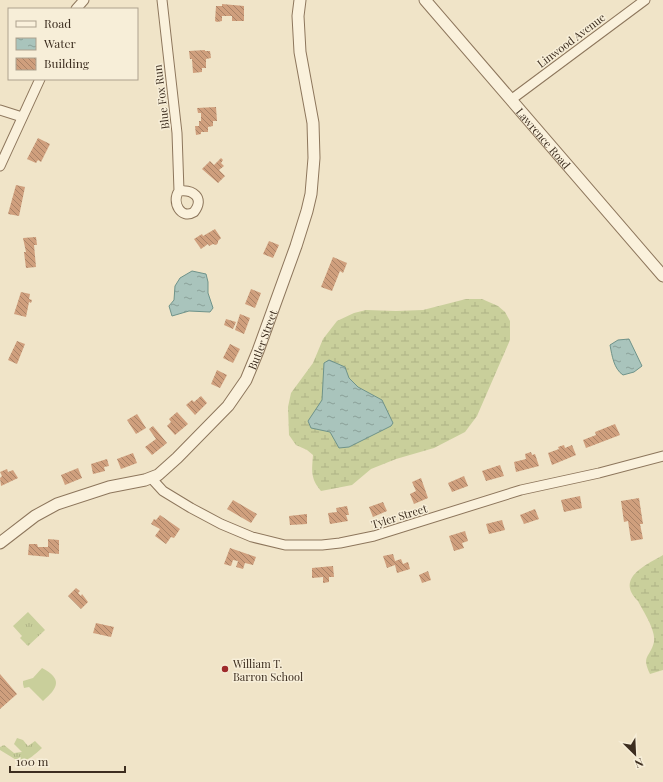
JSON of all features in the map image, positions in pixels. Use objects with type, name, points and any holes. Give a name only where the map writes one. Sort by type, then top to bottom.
[{"type":"street","points":[[77,8],[84,0]]},
{"type":"street","name":"Blue Fox Run","points":[[162,0],[177,133],[179,191]]},
{"type":"street","name":"Butler Street","points":[[0,543],[35,516],[57,504],[109,487],[152,478],[158,475],[177,458],[228,406],[246,380],[302,229],[311,188],[314,141],[313,123],[300,52],[298,16],[300,0]]},
{"type":"street","name":"Lawrence Road","points":[[425,0],[512,99],[663,276]]},
{"type":"street","name":"Linwood Avenue","points":[[512,99],[645,0]]},
{"type":"street","points":[[0,166],[40,80]]},
{"type":"street","points":[[0,110],[22,117]]},
{"type":"street","name":"Tyler Street","points":[[152,478],[163,490],[191,508],[221,524],[252,537],[285,545],[322,544],[340,543],[374,536],[521,490],[599,473],[663,456]]},
{"type":"green space","points":[[466,299],[482,299],[498,306],[505,312],[510,321],[510,340],[477,416],[465,432],[434,448],[396,459],[371,469],[352,485],[321,491],[313,478],[313,455],[307,450],[296,445],[289,435],[288,407],[291,393],[313,363],[323,339],[337,321],[354,313],[366,310],[423,310]]},
{"type":"green space","points":[[663,555],[663,670],[650,674],[647,668],[646,660],[654,642],[653,632],[646,615],[632,593],[630,586],[631,579],[636,573]]},
{"type":"green space","points":[[28,612],[45,630],[28,646],[20,638],[22,636],[13,626]]},
{"type":"green space","points":[[42,668],[49,672],[56,680],[55,688],[43,701],[29,687],[24,688],[23,684],[23,681],[33,678]]},
{"type":"green space","points":[[17,738],[23,740],[28,746],[35,741],[42,748],[28,759],[18,761],[0,750],[0,747],[4,745],[14,753],[22,752],[14,744]]},
{"type":"water","points":[[192,271],[206,274],[208,293],[213,308],[210,312],[189,311],[172,316],[169,306],[174,300],[175,286],[180,278]]},
{"type":"water","points":[[629,339],[642,366],[634,372],[623,375],[615,366],[610,345],[618,340]]},
{"type":"water","points":[[329,360],[345,367],[349,378],[358,387],[382,400],[393,423],[391,426],[349,447],[339,448],[330,432],[311,428],[308,421],[322,400],[324,363]]},
{"type":"building","points":[[222,4],[244,6],[244,21],[232,21],[232,16],[222,16],[222,21],[215,21],[216,6],[222,6]]},
{"type":"building","points":[[189,51],[210,51],[211,58],[206,59],[206,68],[202,68],[202,72],[193,73],[192,59],[190,59]]},
{"type":"building","points":[[216,107],[217,121],[213,121],[213,126],[208,127],[208,132],[201,132],[201,134],[196,135],[195,126],[199,126],[199,121],[201,121],[201,113],[198,113],[197,108]]},
{"type":"building","points":[[38,138],[50,144],[41,162],[38,160],[36,163],[27,159]]},
{"type":"building","points":[[221,158],[223,160],[221,163],[224,166],[219,170],[225,176],[218,183],[202,169],[210,161],[214,165]]},
{"type":"building","points":[[16,185],[25,187],[19,216],[8,214]]},
{"type":"building","points":[[215,229],[221,238],[218,243],[216,245],[213,244],[209,246],[208,244],[201,249],[194,239]]},
{"type":"building","points":[[36,237],[37,245],[34,245],[36,267],[26,268],[24,252],[26,252],[23,238]]},
{"type":"building","points":[[269,241],[279,245],[273,258],[263,254]]},
{"type":"building","points":[[333,257],[347,263],[343,273],[340,271],[332,291],[321,287]]},
{"type":"building","points":[[251,289],[261,293],[255,308],[245,304]]},
{"type":"building","points":[[21,292],[30,294],[29,299],[32,300],[31,303],[29,302],[26,317],[14,314]]},
{"type":"building","points":[[240,314],[250,318],[244,334],[235,330]]},
{"type":"building","points":[[226,319],[236,322],[233,329],[224,325]]},
{"type":"building","points":[[17,341],[25,344],[17,364],[8,360]]},
{"type":"building","points":[[230,344],[240,349],[233,363],[223,358]]},
{"type":"building","points":[[217,370],[227,375],[220,388],[211,384]]},
{"type":"building","points":[[201,396],[207,403],[195,415],[186,405],[192,400],[194,402]]},
{"type":"building","points":[[177,412],[188,424],[175,435],[167,426],[171,422],[169,419]]},
{"type":"building","points":[[137,414],[146,428],[136,434],[127,420]]},
{"type":"building","points":[[615,424],[620,435],[586,448],[583,440],[596,435],[595,432]]},
{"type":"building","points":[[153,426],[167,443],[152,455],[145,447],[156,439],[149,429]]},
{"type":"building","points":[[564,445],[565,448],[572,445],[576,455],[552,465],[548,453],[559,449],[558,447]]},
{"type":"building","points":[[531,452],[532,455],[535,454],[539,466],[516,472],[514,462],[526,459],[525,454]]},
{"type":"building","points":[[133,453],[137,463],[121,469],[117,459]]},
{"type":"building","points":[[107,459],[109,466],[104,467],[105,471],[93,474],[91,464]]},
{"type":"building","points":[[500,465],[504,476],[486,481],[482,471]]},
{"type":"building","points":[[78,468],[82,478],[65,485],[61,475]]},
{"type":"building","points":[[7,469],[8,472],[13,470],[18,478],[1,486],[0,478],[2,476],[0,472]]},
{"type":"building","points":[[464,476],[468,486],[452,492],[448,483]]},
{"type":"building","points":[[421,478],[428,498],[414,504],[410,494],[416,491],[412,482]]},
{"type":"building","points":[[580,496],[582,508],[564,512],[561,500]]},
{"type":"building","points":[[639,498],[643,524],[640,524],[643,539],[631,541],[628,521],[624,522],[621,501]]},
{"type":"building","points":[[233,500],[257,514],[251,523],[227,509]]},
{"type":"building","points":[[383,502],[387,511],[373,517],[369,507]]},
{"type":"building","points":[[347,506],[349,515],[346,515],[348,521],[330,524],[328,513],[337,512],[336,508]]},
{"type":"building","points":[[535,509],[539,519],[524,524],[520,515]]},
{"type":"building","points":[[307,514],[307,524],[290,525],[289,516]]},
{"type":"building","points":[[160,515],[180,529],[174,538],[171,537],[166,544],[155,536],[160,529],[151,524],[154,519],[156,520]]},
{"type":"building","points":[[502,520],[505,530],[489,534],[486,524]]},
{"type":"building","points":[[465,531],[468,541],[462,543],[464,548],[454,551],[449,536]]},
{"type":"building","points":[[48,539],[59,540],[59,554],[49,553],[49,557],[28,555],[29,544],[37,544],[38,547],[48,547]]},
{"type":"building","points":[[230,548],[256,557],[253,565],[245,563],[243,569],[236,567],[238,561],[233,560],[231,566],[224,564]]},
{"type":"building","points":[[393,554],[395,561],[401,559],[403,564],[408,562],[410,569],[397,573],[395,565],[387,568],[383,556]]},
{"type":"building","points":[[333,566],[334,577],[329,577],[329,582],[323,583],[323,577],[312,578],[312,568]]},
{"type":"building","points":[[428,571],[431,580],[422,583],[419,575]]},
{"type":"building","points":[[76,588],[80,591],[78,593],[81,596],[82,594],[88,602],[81,609],[68,596]]},
{"type":"building","points":[[96,623],[114,627],[111,637],[93,633]]},
{"type":"building","points":[[0,674],[17,694],[0,709]]},
{"type":"place","name":"William T. Barron School","points":[[225,669]]}]
